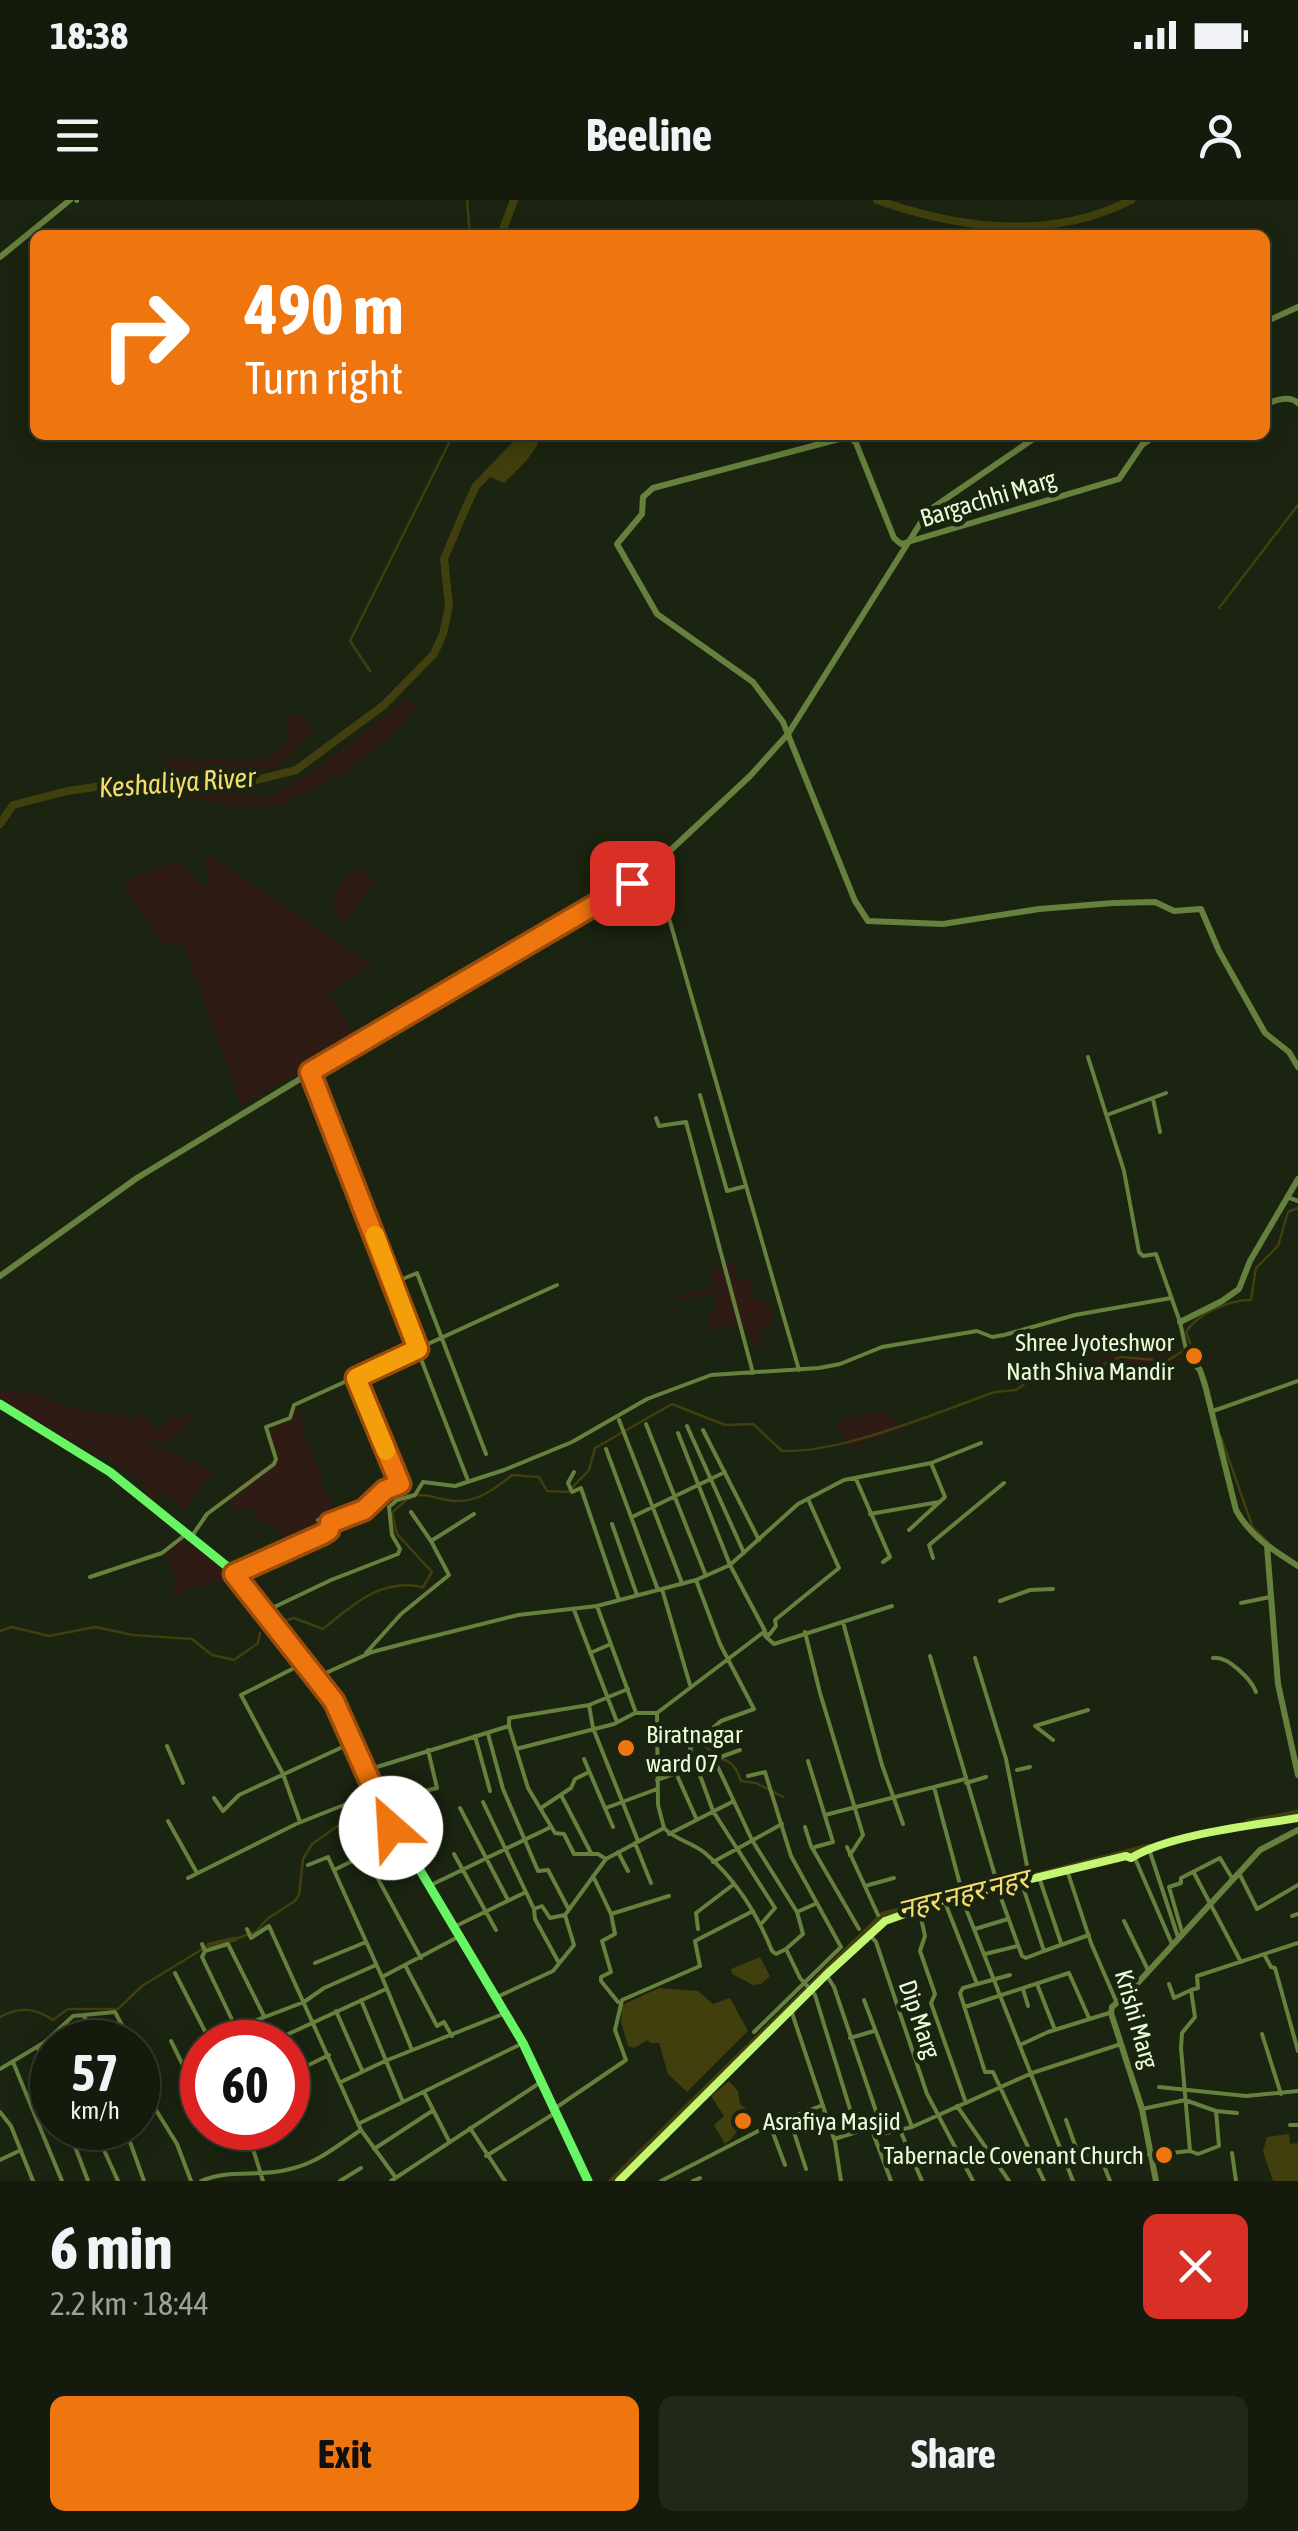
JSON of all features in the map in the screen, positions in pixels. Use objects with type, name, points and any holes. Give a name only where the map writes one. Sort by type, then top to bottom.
[{"type":"main road","points":[[0,1404],[110,1472],[234,1574],[317,1678],[341,1713],[376,1798],[523,2043],[588,2181]]},
{"type":"main road","points":[[619,2181],[791,2009],[808,1986],[893,1916],[997,1883],[1021,1881],[1298,1818]]},
{"type":"street","points":[[36,230],[75,200]]},
{"type":"street","points":[[0,257],[30,234]]},
{"type":"street","points":[[1270,320],[1298,307]]},
{"type":"street","points":[[1270,402],[1294,400],[1298,404]]},
{"type":"street","name":"Bargachhi Marg","points":[[788,734],[753,682],[657,614],[617,544],[642,514],[643,498],[653,488],[837,440]]},
{"type":"street","name":"Bargachhi Marg","points":[[849,440],[856,443],[894,538],[906,543],[1119,478],[1148,440]]},
{"type":"street","points":[[0,1276],[137,1178],[654,866],[750,776],[788,734],[928,510],[1031,440]]},
{"type":"street","points":[[788,734],[854,901],[868,920],[943,924],[1039,909],[1113,903],[1155,902],[1174,911],[1201,909],[1265,1033],[1289,1052],[1298,1067]]},
{"type":"street","points":[[654,866],[798,1370]]},
{"type":"street","points":[[1088,1058],[1124,1171],[1139,1252],[1143,1256],[1156,1254],[1180,1322],[1186,1352],[1200,1370],[1236,1510],[1247,1528],[1298,1566]]},
{"type":"street","points":[[310,1072],[468,1480]]},
{"type":"street","points":[[1107,1114],[1166,1093]]},
{"type":"street","points":[[700,1095],[727,1191],[746,1186]]},
{"type":"street","points":[[1153,1099],[1160,1132]]},
{"type":"street","points":[[656,1118],[659,1126],[686,1122],[753,1374]]},
{"type":"street","points":[[1180,1322],[1235,1292],[1298,1178]]},
{"type":"street","points":[[1287,1198],[1298,1201]]},
{"type":"street","points":[[393,1283],[418,1274],[486,1454]]},
{"type":"street","points":[[90,1578],[162,1552],[187,1537],[207,1514],[274,1464],[266,1426],[290,1418],[294,1405],[557,1285]]},
{"type":"street","points":[[266,1616],[398,1554],[400,1549],[388,1519],[391,1503],[415,1495],[423,1482],[455,1486],[504,1470],[555,1450],[647,1398],[711,1375],[840,1364],[882,1347],[977,1331],[1004,1335],[1076,1315],[1171,1298]]},
{"type":"street","points":[[318,1520],[330,1523],[364,1510],[385,1490],[400,1485],[356,1378]]},
{"type":"street","points":[[1209,1412],[1298,1382]]},
{"type":"street","points":[[618,1420],[682,1583]]},
{"type":"street","points":[[646,1424],[706,1576]]},
{"type":"street","points":[[687,1426],[744,1553]]},
{"type":"street","points":[[703,1430],[760,1540]]},
{"type":"street","points":[[678,1433],[730,1565],[764,1634],[774,1644],[892,1606]]},
{"type":"street","points":[[317,1678],[363,1656],[518,1615],[596,1606],[696,1580],[730,1565],[798,1504],[844,1480],[931,1464],[981,1442]]},
{"type":"street","points":[[606,1449],[660,1590],[691,1687]]},
{"type":"street","points":[[909,1530],[946,1497],[931,1464]]},
{"type":"street","points":[[574,1472],[570,1488],[581,1488],[619,1600]]},
{"type":"street","points":[[632,1518],[725,1472]]},
{"type":"street","points":[[856,1480],[890,1557],[883,1562]]},
{"type":"street","points":[[933,1558],[930,1546],[1004,1483]]},
{"type":"street","points":[[516,1749],[617,1722],[636,1713],[657,1713],[776,1626],[775,1620],[839,1568],[808,1498]]},
{"type":"street","points":[[870,1514],[940,1502]]},
{"type":"street","points":[[363,1656],[401,1614],[449,1575],[412,1512]]},
{"type":"street","points":[[431,1541],[474,1514]]},
{"type":"street","points":[[234,1574],[323,1534],[330,1523]]},
{"type":"street","points":[[612,1524],[637,1595]]},
{"type":"street","points":[[1268,1546],[1278,1684],[1298,1775]]},
{"type":"street","points":[[696,1580],[728,1659],[754,1709],[721,1722],[690,1748],[714,1810],[775,1908],[761,1924]]},
{"type":"street","points":[[1000,1601],[1030,1590],[1054,1588]]},
{"type":"street","points":[[1241,1603],[1270,1597]]},
{"type":"street","points":[[596,1606],[636,1713]]},
{"type":"street","points":[[573,1609],[617,1722]]},
{"type":"street","points":[[842,1622],[903,1824]]},
{"type":"street","points":[[805,1632],[863,1834],[850,1855]]},
{"type":"street","points":[[590,1653],[611,1644]]},
{"type":"street","points":[[930,1656],[965,1781],[1024,1958],[1089,1935]]},
{"type":"street","points":[[975,1658],[1006,1759],[1028,1870]]},
{"type":"street","points":[[1213,1658],[1228,1660],[1254,1685],[1256,1692]]},
{"type":"street","points":[[300,1822],[283,1774],[241,1696],[304,1663]]},
{"type":"street","points":[[606,1859],[574,1854],[564,1834],[556,1834],[528,1788],[509,1718],[589,1705],[628,1688]]},
{"type":"street","points":[[589,1705],[593,1728],[651,1883]]},
{"type":"street","points":[[1052,1740],[1035,1726],[1088,1710]]},
{"type":"street","points":[[657,1713],[657,1789],[664,1828],[699,1848],[734,1884],[776,1954],[803,1934],[797,1912],[752,1840],[715,1761]]},
{"type":"street","points":[[364,1770],[509,1726]]},
{"type":"street","points":[[488,1732],[503,1789],[538,1871],[548,1870],[568,1908]]},
{"type":"street","points":[[475,1736],[490,1791]]},
{"type":"street","points":[[1288,1741],[1298,1738]]},
{"type":"street","points":[[214,1798],[223,1811],[238,1795],[353,1743]]},
{"type":"street","points":[[167,1746],[183,1782]]},
{"type":"street","points":[[188,1878],[300,1822],[376,1798],[437,1788],[428,1750]]},
{"type":"street","points":[[657,1780],[740,1750]]},
{"type":"street","points":[[584,1759],[613,1828]]},
{"type":"street","points":[[808,1761],[833,1842],[815,1847]]},
{"type":"street","points":[[1017,1770],[1030,1767]]},
{"type":"street","points":[[541,1808],[589,1772]]},
{"type":"street","points":[[748,1776],[765,1772],[791,1856],[841,1947],[808,1986],[754,2032]]},
{"type":"street","points":[[676,1773],[696,1818]]},
{"type":"street","points":[[824,1815],[986,1777]]},
{"type":"street","points":[[934,1787],[961,1892],[1073,2181]]},
{"type":"street","points":[[604,1809],[657,1789]]},
{"type":"street","points":[[561,1795],[591,1854]]},
{"type":"street","points":[[483,1802],[534,1909],[535,1920],[560,1963]]},
{"type":"street","points":[[669,1834],[732,1802]]},
{"type":"street","points":[[460,1808],[508,1900]]},
{"type":"street","points":[[168,1822],[198,1873]]},
{"type":"street","points":[[713,1862],[782,1824]]},
{"type":"street","points":[[429,1886],[552,1827]]},
{"type":"street","points":[[805,1827],[859,1930]]},
{"type":"street","points":[[497,1997],[553,1971],[574,1945],[565,1915],[568,1908],[606,1859],[664,1828]]},
{"type":"street","points":[[1116,2001],[1134,1987],[1235,1874],[1270,1842],[1298,1831]]},
{"type":"street","points":[[334,1870],[399,1837]]},
{"type":"street","points":[[847,1846],[878,1915]]},
{"type":"street","points":[[1150,1849],[1180,1935]]},
{"type":"street","points":[[618,1852],[628,1871]]},
{"type":"street","points":[[454,1854],[496,1930]]},
{"type":"street","points":[[366,1855],[422,1958]]},
{"type":"street","points":[[1134,1856],[1172,1944]]},
{"type":"street","points":[[308,1866],[328,1857],[412,2050]]},
{"type":"street","points":[[1180,1935],[1170,1888],[1181,1883],[1180,1878],[1220,1858],[1257,1909],[1298,1885]]},
{"type":"street","name":"Krishi Marg","points":[[1068,1870],[1116,2001],[1111,2013],[1142,2110],[1156,2181]]},
{"type":"street","points":[[1194,1871],[1241,1962]]},
{"type":"street","points":[[486,2156],[626,2060],[615,2030],[619,2003],[601,1981],[611,1972],[602,1941],[615,1934],[611,1914],[593,1876]]},
{"type":"street","points":[[1039,1877],[1061,1943]]},
{"type":"street","points":[[865,1886],[894,1878]]},
{"type":"street","points":[[1021,1881],[1044,1950]]},
{"type":"street","points":[[698,1929],[696,1913],[734,1884]]},
{"type":"street","points":[[382,1977],[422,1958],[486,1911],[526,1892]]},
{"type":"street","points":[[611,1914],[668,1896]]},
{"type":"street","points":[[944,1900],[977,1984]]},
{"type":"street","points":[[797,1912],[817,1903]]},
{"type":"street","points":[[534,1909],[542,1906],[550,1918],[565,1915]]},
{"type":"street","points":[[919,1908],[925,1936],[920,1952],[935,1994],[931,2003],[966,2102]]},
{"type":"street","points":[[619,2003],[700,1966],[694,1941],[753,1912]]},
{"type":"street","points":[[975,1930],[1008,1919]]},
{"type":"street","points":[[1124,1921],[1148,1970]]},
{"type":"street","points":[[247,1929],[252,1938],[269,1926],[359,2127],[393,2179],[542,2082]]},
{"type":"street","name":"Dip Marg","points":[[869,1934],[876,1942],[927,2094],[973,2181]]},
{"type":"street","points":[[315,1963],[366,1942]]},
{"type":"street","points":[[1169,1984],[1174,1998],[1198,1988],[1197,1976],[1298,1943]]},
{"type":"street","points":[[202,1944],[205,1951]]},
{"type":"street","points":[[232,2020],[202,1957],[205,1951],[228,1944],[264,2016]]},
{"type":"street","points":[[985,1954],[1018,1946]]},
{"type":"street","points":[[786,1949],[808,1986],[857,2132]]},
{"type":"street","points":[[1264,1954],[1271,1968],[1275,1968],[1298,2051]]},
{"type":"street","points":[[255,2020],[304,2002],[324,1988],[376,1965]]},
{"type":"street","points":[[406,1967],[437,2026],[444,2022],[452,2036]]},
{"type":"street","points":[[964,2007],[1071,1973],[1089,2018]]},
{"type":"street","points":[[175,1974],[199,2020]]},
{"type":"street","points":[[826,1974],[834,1986],[881,2125],[834,2139]]},
{"type":"street","points":[[1010,1976],[960,1990],[986,2072],[994,2072],[1044,2181]]},
{"type":"street","points":[[1037,1984],[1055,2030]]},
{"type":"street","points":[[310,2023],[386,1989]]},
{"type":"street","points":[[1023,1989],[1028,2006]]},
{"type":"street","points":[[1190,2152],[1181,2041],[1195,2018],[1191,1990]]},
{"type":"street","points":[[360,2000],[403,2102]]},
{"type":"street","points":[[864,2000],[912,2127]]},
{"type":"street","points":[[791,2009],[834,2139],[840,2181]]},
{"type":"street","points":[[336,2011],[362,2071]]},
{"type":"street","points":[[68,2020],[84,2014],[115,2012],[119,2020]]},
{"type":"street","points":[[341,2082],[506,2013]]},
{"type":"street","points":[[1020,2045],[1111,2013]]},
{"type":"street","points":[[84,2014],[86,2020]]},
{"type":"street","points":[[850,2038],[874,2031]]},
{"type":"street","points":[[1262,2034],[1282,2094]]},
{"type":"street","points":[[171,2041],[180,2059]]},
{"type":"street","points":[[201,2181],[220,2174],[282,2171],[323,2158],[359,2127],[523,2043]]},
{"type":"street","points":[[874,2136],[912,2127],[1032,2073],[1121,2044]]},
{"type":"street","points":[[0,2069],[30,2051]]},
{"type":"street","points":[[310,2064],[329,2055]]},
{"type":"street","points":[[14,2062],[62,2181]]},
{"type":"street","points":[[1159,2087],[1239,2096],[1298,2092]]},
{"type":"street","points":[[424,2092],[450,2142]]},
{"type":"street","points":[[1142,2110],[1185,2100],[1216,2111],[1237,2113]]},
{"type":"street","points":[[661,2181],[770,2125],[823,2105]]},
{"type":"street","points":[[957,2106],[1008,2181]]},
{"type":"street","points":[[374,2149],[432,2111]]},
{"type":"street","points":[[1150,2155],[1198,2154],[1220,2146],[1216,2111]]},
{"type":"street","points":[[0,2112],[8,2120],[33,2181]]},
{"type":"street","points":[[160,2117],[181,2152],[192,2181]]},
{"type":"street","points":[[789,2118],[806,2169]]},
{"type":"street","points":[[1066,2120],[1079,2156],[1100,2154],[1110,2181]]},
{"type":"street","points":[[1290,2125],[1298,2124]]},
{"type":"street","points":[[770,2125],[785,2165]]},
{"type":"street","points":[[470,2128],[505,2181]]},
{"type":"street","points":[[871,2129],[891,2181]]},
{"type":"street","points":[[900,2130],[922,2181]]},
{"type":"street","points":[[0,2160],[21,2150]]},
{"type":"street","points":[[76,2150],[88,2181]]},
{"type":"street","points":[[104,2150],[118,2181]]},
{"type":"street","points":[[133,2150],[144,2181]]},
{"type":"street","points":[[254,2150],[263,2181]]},
{"type":"street","points":[[1232,2152],[1236,2181]]},
{"type":"street","points":[[340,2181],[361,2168]]},
{"type":"street","points":[[402,2173],[408,2181]]},
{"type":"street","points":[[692,2181],[700,2178]]},
{"type":"shaded area","points":[[521,440],[539,440],[521,467],[504,483],[488,476]]},
{"type":"shaded area","points":[[406,699],[417,707],[398,731],[349,770],[280,806],[235,807],[186,796],[182,789],[268,797],[315,770]]},
{"type":"shaded area","points":[[301,715],[314,730],[276,768],[235,777],[205,771],[172,772],[164,758],[267,758],[290,738],[285,716]]},
{"type":"shaded area","points":[[211,855],[374,966],[327,992],[350,1028],[371,1031],[241,1106],[184,945],[160,943],[122,882],[179,860],[200,884],[207,884],[211,880],[203,861]]},
{"type":"shaded area","points":[[357,866],[375,881],[345,924],[332,911],[339,885]]},
{"type":"shaded area","points":[[731,1262],[736,1267],[735,1279],[752,1279],[753,1298],[768,1302],[774,1318],[759,1330],[760,1347],[755,1349],[741,1328],[711,1328],[707,1315],[716,1306],[715,1294],[678,1300],[677,1296],[713,1286],[711,1270]]},
{"type":"shaded area","points":[[1114,1342],[1153,1354],[1178,1353],[1182,1360],[1172,1365],[1126,1364],[1086,1377],[1083,1369],[1108,1352]]},
{"type":"shaded area","points":[[0,1392],[36,1393],[66,1407],[127,1416],[129,1425],[132,1416],[140,1411],[156,1429],[193,1412],[180,1433],[162,1444],[160,1440],[151,1445],[183,1457],[184,1462],[193,1460],[202,1469],[213,1469],[212,1474],[184,1510],[160,1492],[152,1502],[144,1494],[149,1486],[113,1464],[107,1455],[101,1459],[0,1399]]},
{"type":"shaded area","points":[[299,1406],[304,1432],[322,1477],[323,1494],[331,1493],[335,1515],[321,1518],[321,1523],[326,1524],[324,1532],[287,1548],[273,1523],[262,1525],[253,1507],[238,1511],[226,1497],[264,1466],[276,1466],[278,1459],[268,1428],[292,1421],[294,1409]]},
{"type":"shaded area","points":[[888,1411],[901,1430],[848,1448],[836,1425],[845,1418]]},
{"type":"shaded area","points":[[182,1539],[227,1570],[223,1581],[184,1589],[182,1596],[176,1597],[171,1587],[178,1582],[164,1554]]},
{"type":"shaded area","points":[[760,1957],[770,1976],[761,1984],[753,1985],[732,1974],[731,1969]]},
{"type":"shaded area","points":[[659,1988],[698,1991],[713,2004],[730,1998],[748,2031],[687,2092],[668,2074],[659,2043],[648,2040],[634,2048],[628,2046],[621,2022],[622,2005]]},
{"type":"shaded area","points":[[729,2081],[738,2091],[740,2104],[751,2113],[725,2144],[714,2125],[724,2116],[711,2096]]},
{"type":"shaded area","points":[[1289,2134],[1290,2144],[1298,2143],[1298,2181],[1273,2181],[1263,2151],[1267,2137]]},
{"type":"waterway","points":[[467,200],[470,230]]},
{"type":"waterway","name":"Keshaliya River","points":[[503,230],[514,200]]},
{"type":"waterway","name":"Keshaliya River","points":[[877,200],[940,218],[1005,226],[1069,221],[1131,200]]},
{"type":"waterway","points":[[370,671],[350,641],[450,440]]},
{"type":"waterway","name":"Keshaliya River","points":[[0,824],[13,805],[67,791],[124,783],[241,784],[296,770],[384,705],[434,654],[449,606],[444,559],[476,486],[520,440]]},
{"type":"waterway","points":[[1219,608],[1298,505]]},
{"type":"waterway","points":[[278,1623],[294,1618],[323,1629],[369,1595],[394,1586],[423,1587],[432,1572],[397,1534],[392,1513],[410,1498],[424,1495],[456,1501],[472,1499],[512,1475],[539,1477],[547,1491],[568,1492],[589,1470],[595,1448],[672,1404],[725,1425],[753,1424],[782,1451],[806,1450],[861,1439],[995,1392],[1016,1390],[1044,1370],[1082,1373],[1121,1357],[1167,1361],[1191,1346],[1186,1332],[1198,1319],[1224,1305],[1251,1300],[1256,1268],[1278,1246],[1288,1212],[1298,1208]]},
{"type":"waterway","points":[[1221,1437],[1253,1528],[1268,1542]]},
{"type":"waterway","points":[[263,1630],[271,1626]]},
{"type":"waterway","points":[[0,1631],[12,1627],[49,1636],[95,1627],[133,1635],[192,1639],[212,1655],[234,1660],[258,1643],[260,1633]]},
{"type":"waterway","points":[[687,1726],[696,1738]]},
{"type":"waterway","points":[[699,1743],[718,1755]]},
{"type":"waterway","points":[[721,1759],[734,1767],[741,1781],[756,1783],[783,1797]]},
{"type":"waterway","name":"नहर नहर नहर","points":[[1247,1822],[1298,1812]]},
{"type":"waterway","points":[[235,1939],[256,1932],[267,1919],[295,1901],[303,1859],[312,1844],[339,1825]]},
{"type":"waterway","name":"नहर नहर नहर","points":[[611,2181],[883,1914],[1149,1846]]},
{"type":"waterway","points":[[209,1945],[235,1939]]},
{"type":"waterway","points":[[0,2017],[27,2010],[53,2020],[68,2009],[118,2009],[142,1986],[209,1945]]},
{"type":"slow traffic","points":[[375,1235],[418,1349],[356,1378],[386,1451]]},
{"type":"place","name":"Shree Jyoteshwor Nath Shiva Mandir","points":[[1194,1356]]},
{"type":"place","name":"Biratnagar ward 07","points":[[626,1748]]},
{"type":"place","name":"Asrafiya Masjid","points":[[743,2121]]},
{"type":"place","name":"Tabernacle Covenant Church","points":[[1164,2155]]},
{"type":"route","points":[[391,1828],[334,1701],[234,1574],[323,1534],[330,1523],[357,1514],[385,1490],[400,1484],[356,1378],[418,1349],[310,1072],[632,883]]}]
